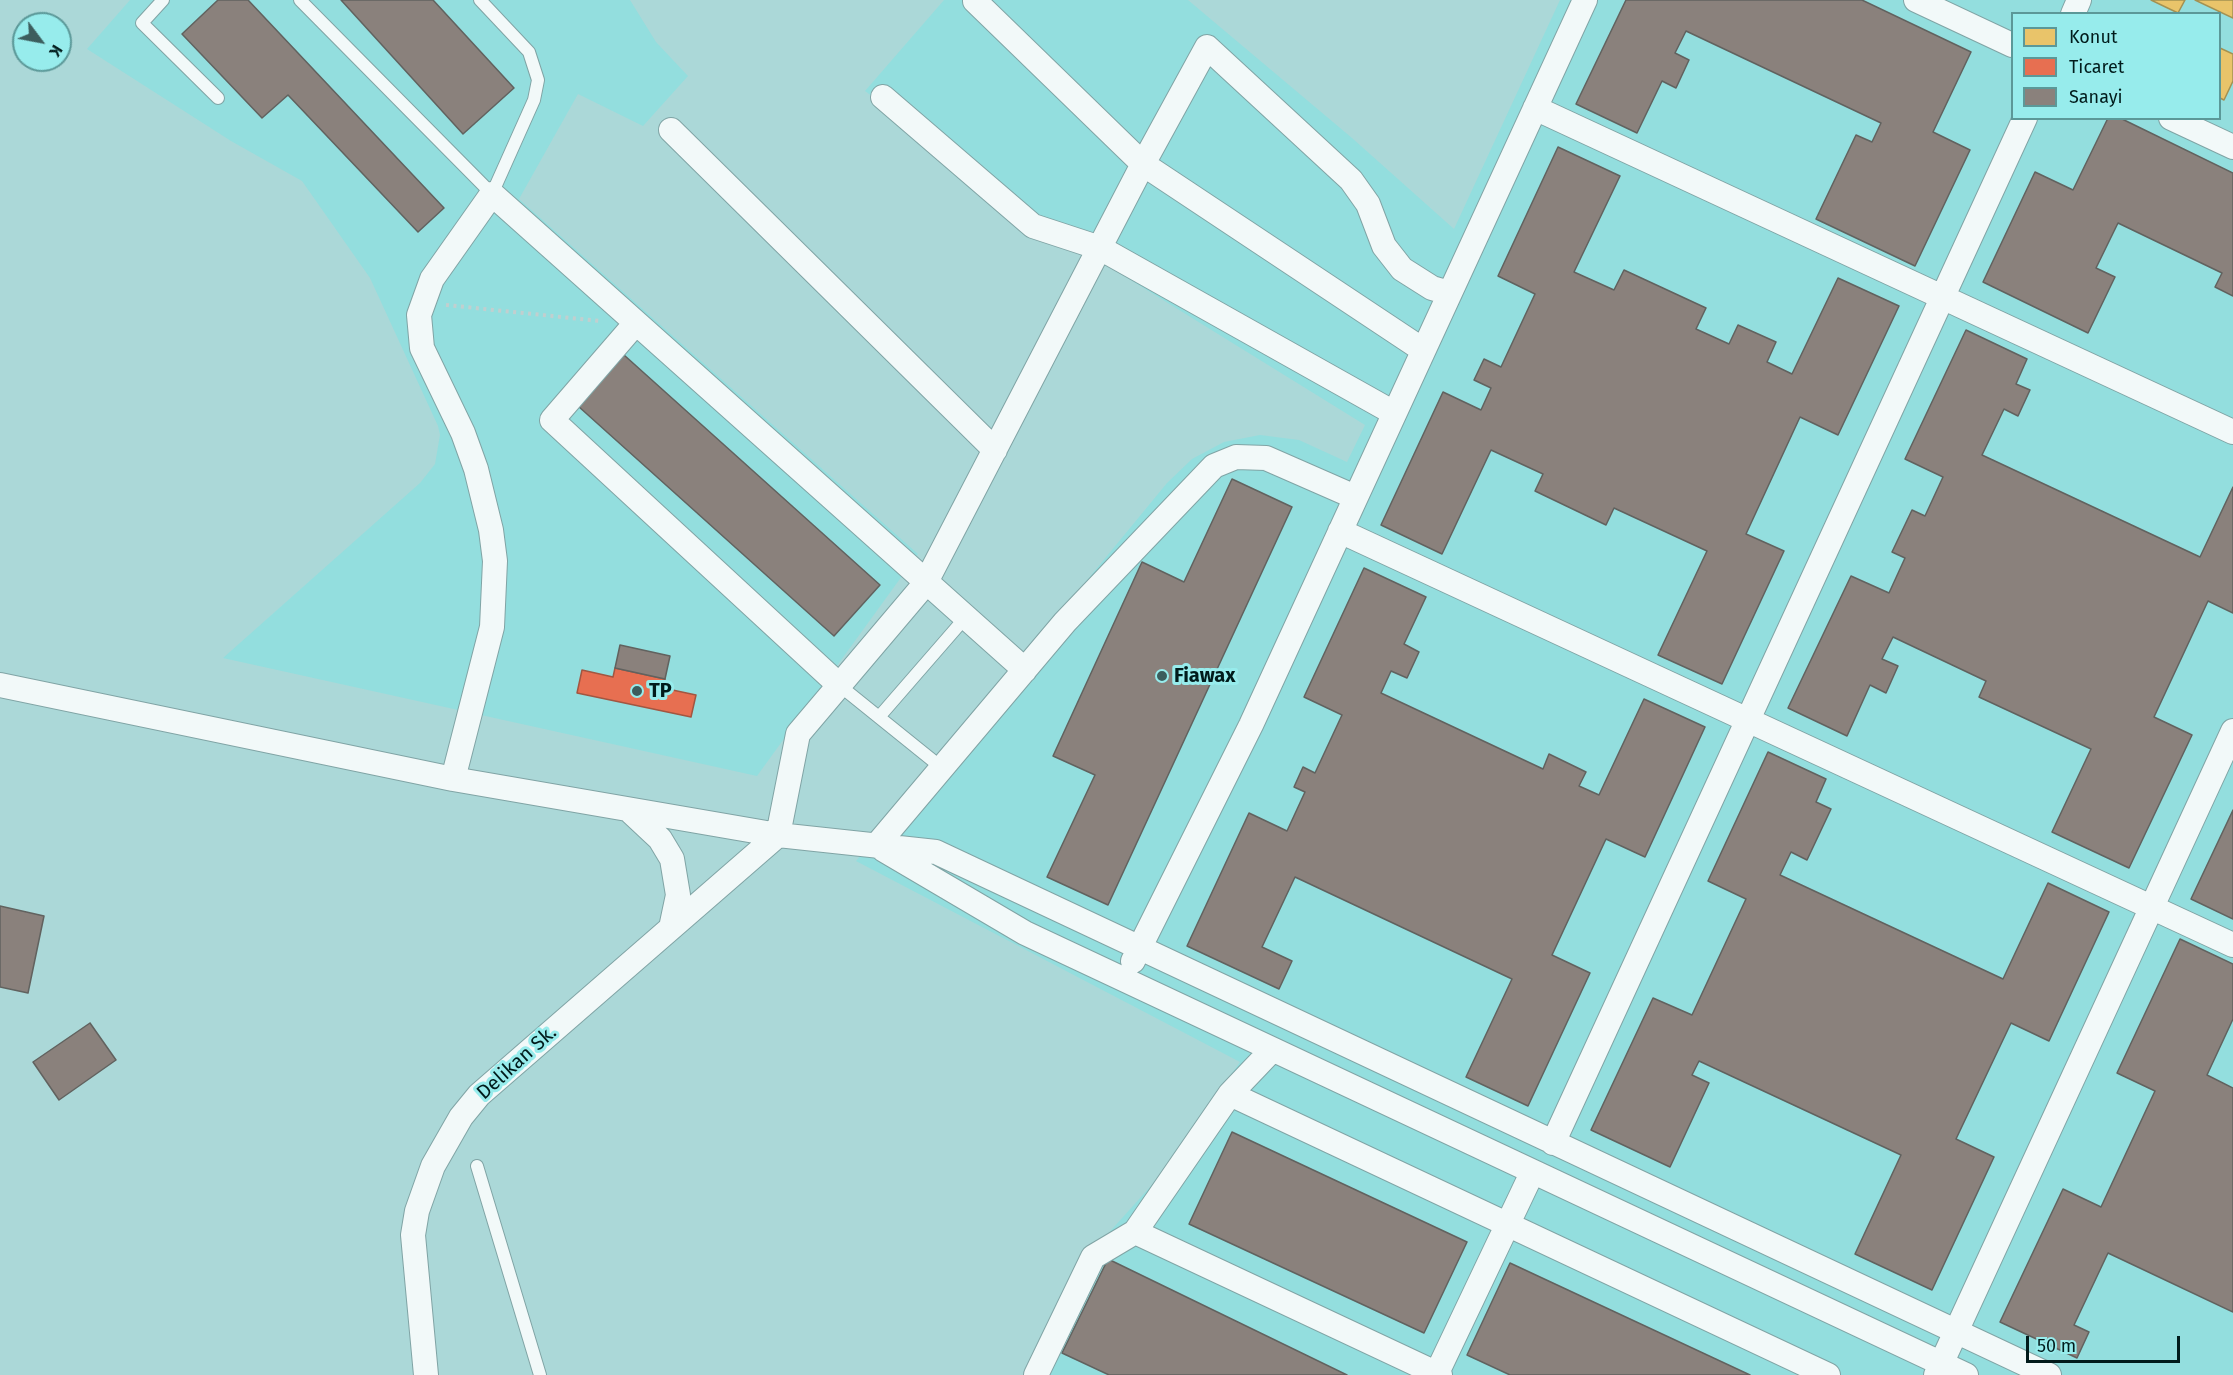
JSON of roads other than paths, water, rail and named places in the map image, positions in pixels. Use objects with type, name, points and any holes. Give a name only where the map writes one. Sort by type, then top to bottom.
[{"type":"street","points":[[1123,980],[1251,725],[1585,0]]},
{"type":"street","points":[[1916,0],[2011,44]]},
{"type":"street","points":[[975,1],[1143,164],[1423,350]]},
{"type":"street","points":[[778,835],[798,734],[925,584],[1143,164],[1208,47],[1351,180],[1368,204],[1384,246],[1402,269],[1432,288],[1449,293]]},
{"type":"street","points":[[883,97],[1033,226],[1100,248],[1394,413]]},
{"type":"street","points":[[1535,108],[2233,432]]},
{"type":"street","points":[[1553,1143],[2024,120]]},
{"type":"street","points":[[2175,120],[2233,147]]},
{"type":"street","points":[[671,130],[995,450]]},
{"type":"street","points":[[453,779],[492,627],[495,561],[485,499],[473,460],[463,433],[422,348],[419,331],[422,302],[432,279],[492,194],[925,584],[1025,670]]},
{"type":"street","points":[[635,324],[552,420],[839,685]]},
{"type":"street","points":[[876,846],[1065,622],[1214,466],[1236,457],[1266,458],[1355,496]]},
{"type":"street","points":[[1340,531],[2233,945]]},
{"type":"street","points":[[0,685],[453,779],[778,835],[936,852],[2049,1375]]},
{"type":"street","points":[[1938,1369],[2233,731]]},
{"type":"street","points":[[629,810],[660,839],[672,859],[678,895],[671,928]]},
{"type":"street","name":"Delikan Sk.","points":[[426,1375],[413,1235],[424,1188],[446,1141],[479,1095],[778,835]]},
{"type":"street","points":[[876,846],[1024,933],[1532,1173],[1938,1369],[1966,1375]]},
{"type":"street","points":[[1036,1375],[1093,1257],[1135,1232],[1230,1094],[1272,1050]]},
{"type":"street","points":[[1230,1094],[1828,1375]]},
{"type":"street","points":[[1135,1232],[1438,1375],[1532,1173]]},
{"type":"lane","points":[[163,0],[142,23],[218,98]]},
{"type":"lane","points":[[300,0],[492,194],[534,100],[538,80],[529,52],[480,0]]},
{"type":"lane","points":[[879,717],[965,618]]},
{"type":"lane","points":[[839,685],[942,768]]},
{"type":"lane","points":[[477,1166],[540,1375]]},
{"type":"place","name":"Fiawax","points":[[1162,676]]},
{"type":"place","name":"TP","points":[[637,691]]}]
